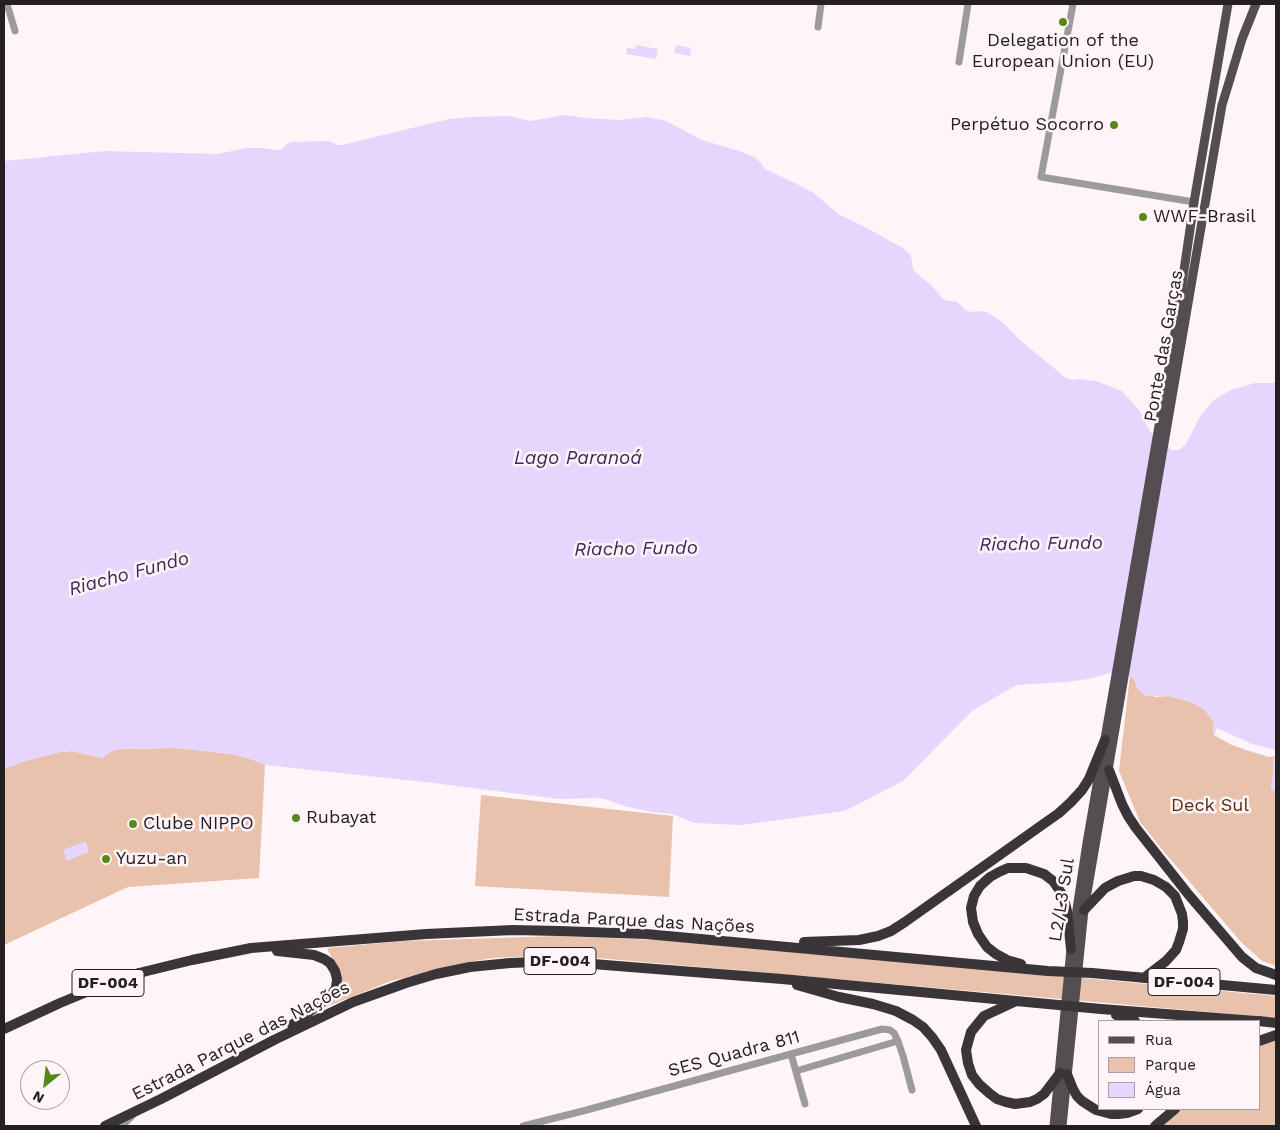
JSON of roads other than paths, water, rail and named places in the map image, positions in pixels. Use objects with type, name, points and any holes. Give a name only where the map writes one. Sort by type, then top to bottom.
[{"type":"highway","points":[[763,944],[859,940],[878,936],[898,926],[1059,813],[1082,790],[1089,779],[1105,740]]},
{"type":"highway","points":[[1109,770],[1128,816],[1188,894],[1242,957],[1256,968],[1276,975]]},
{"type":"highway","points":[[1052,971],[1007,960],[987,946],[978,934],[973,922],[972,908],[974,896],[980,886],[990,877],[1008,868],[1026,868],[1044,874],[1053,881],[1064,898],[1070,949]]},
{"type":"highway","points":[[1084,910],[1104,888],[1134,876],[1154,880],[1166,887],[1175,896],[1183,922],[1183,929],[1176,950],[1166,962],[1144,978]]},
{"type":"highway","name":"Estrada Parque das Nações","points":[[4,1029],[60,1002],[139,972],[251,948],[426,934],[513,930],[646,934],[1276,990]]},
{"type":"highway","points":[[251,948],[314,955],[330,963],[335,971],[336,988],[331,995],[274,1040]]},
{"type":"highway","name":"Estrada Parque das Nações","points":[[105,1126],[353,1002],[436,974],[470,967],[510,963],[560,961],[1047,1005],[1244,1020]]},
{"type":"highway","points":[[782,980],[808,989],[896,1011],[913,1020],[932,1037],[941,1050],[976,1126]]},
{"type":"highway","points":[[1015,1001],[984,1016],[971,1032],[966,1050],[968,1063],[972,1075],[989,1094],[997,1099],[1015,1104],[1030,1102],[1044,1094],[1063,1074],[1077,1096],[1096,1110],[1111,1114],[1127,1113],[1135,1110]]},
{"type":"highway","points":[[1096,1009],[1132,1020]]},
{"type":"highway","name":"Estrada Parque das Nações","points":[[1260,1021],[1276,1023]]},
{"type":"highway","points":[[1260,1042],[1276,1035]]},
{"type":"highway","points":[[1155,1126],[1174,1110]]},
{"type":"main road","name":"Ponte das Garças","points":[[1120,697],[1166,411],[1174,339],[1194,202],[1228,4]]},
{"type":"main road","name":"Ponte das Garças","points":[[1114,680],[1222,105],[1242,39],[1256,4]]},
{"type":"main road","name":"L2/L3 Sul","points":[[1062,1126],[1070,949],[1114,680]]},
{"type":"main road","name":"L2/L3 Sul","points":[[1054,1126],[1063,1074],[1084,910],[1120,697]]},
{"type":"street","points":[[7,4],[15,31]]},
{"type":"street","points":[[818,27],[822,4]]},
{"type":"street","points":[[958,62],[968,4]]},
{"type":"street","points":[[1073,4],[1042,177],[1194,202]]},
{"type":"street","name":"SES Quadra 811","points":[[523,1126],[882,1029],[890,1030],[894,1033],[898,1041]]},
{"type":"street","points":[[796,1071],[898,1041],[912,1090]]},
{"type":"street","points":[[791,1054],[805,1104]]},
{"type":"street","points":[[122,1126],[135,1112]]},
{"type":"water","points":[[636,45],[658,49],[656,59],[626,54],[627,48],[635,49]]},
{"type":"water","points":[[676,45],[691,48],[690,56],[674,53]]},
{"type":"water","name":"Lago Paranoá","points":[[564,115],[620,120],[647,117],[666,121],[702,140],[754,157],[765,169],[814,193],[838,214],[903,248],[911,256],[915,272],[931,285],[944,300],[957,302],[965,310],[971,312],[986,312],[995,317],[1066,378],[1096,381],[1122,391],[1139,410],[1150,431],[1172,450],[1179,450],[1186,444],[1200,416],[1214,400],[1231,390],[1255,383],[1276,383],[1276,792],[1271,787],[1274,756],[1269,757],[1248,751],[1214,735],[1214,722],[1204,709],[1188,701],[1169,696],[1145,696],[1138,689],[1130,675],[1109,673],[1089,679],[1066,682],[1017,685],[973,710],[903,781],[845,811],[741,825],[694,823],[672,814],[624,806],[598,798],[559,799],[265,765],[232,754],[176,748],[119,749],[112,751],[102,758],[72,751],[60,752],[25,761],[4,769],[4,161],[105,151],[218,154],[246,148],[277,150],[282,149],[291,142],[328,141],[342,145],[449,119],[509,116],[530,121]]},
{"type":"water","points":[[86,841],[89,852],[67,861],[63,850]]},
{"type":"place","name":"Delegation of the European Union (EU)","points":[[1063,22]]},
{"type":"place","name":"Perpétuo Socorro","points":[[1114,125]]},
{"type":"place","name":"WWF-Brasil","points":[[1143,217]]},
{"type":"place","name":"Rubayat","points":[[296,818]]},
{"type":"place","name":"Clube NIPPO","points":[[133,824]]},
{"type":"place","name":"Yuzu-an","points":[[106,859]]},
{"type":"water label","name":"Riacho Fundo","points":[[1041,544]]},
{"type":"water label","name":"Riacho Fundo","points":[[636,549]]},
{"type":"water label","name":"Riacho Fundo","points":[[129,574]]},
{"type":"park label","name":"Deck Sul","points":[[1210,806]]}]
